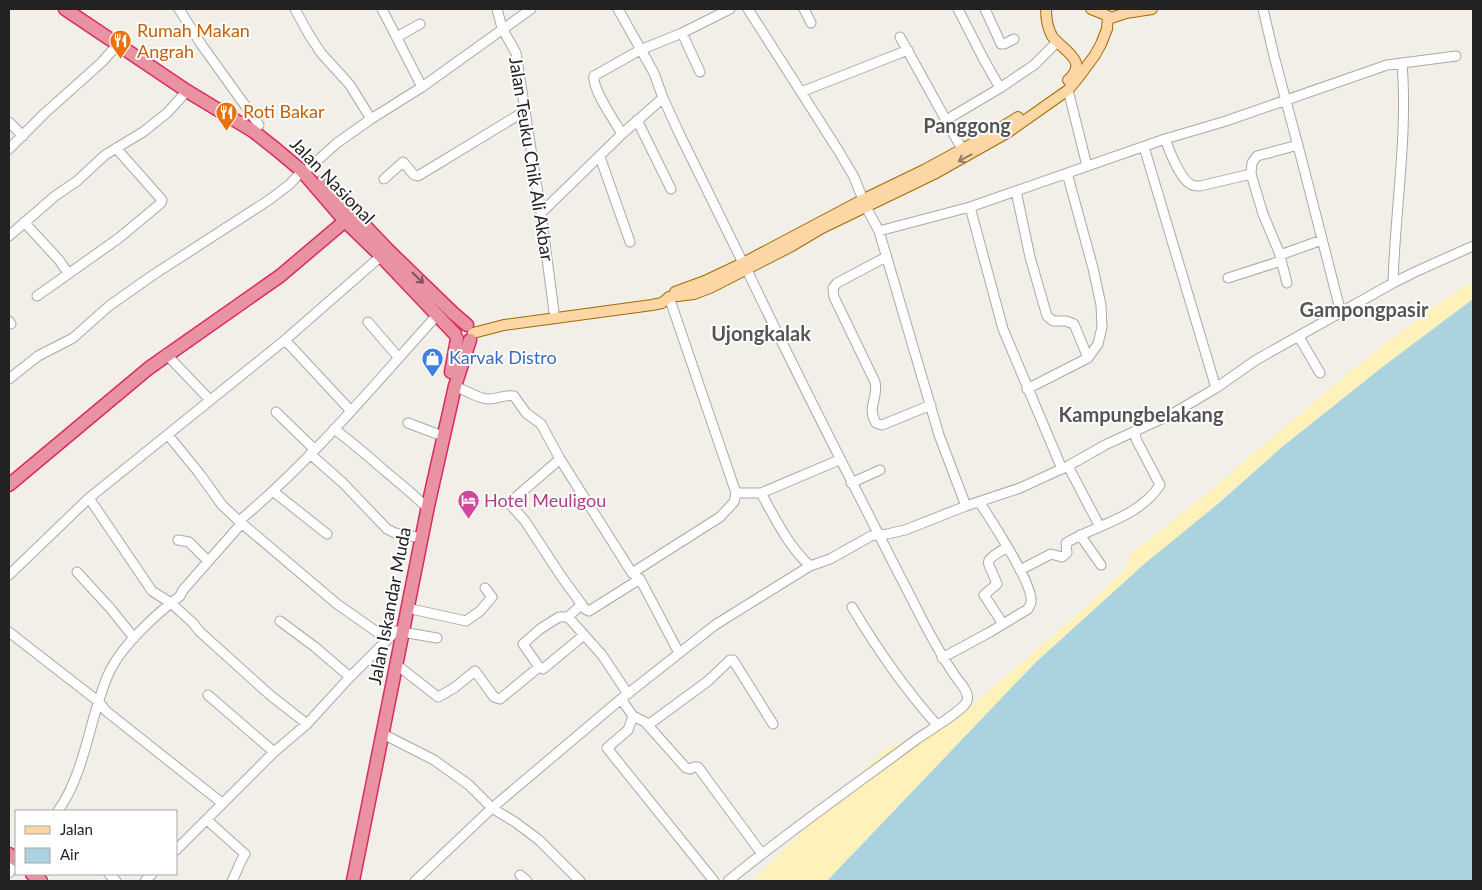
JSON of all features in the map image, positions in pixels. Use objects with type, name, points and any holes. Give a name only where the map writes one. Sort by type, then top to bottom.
[{"type":"highway","name":"Jalan Nasional","points":[[65,9],[187,91],[254,131],[313,177],[345,221],[438,314],[465,333]]},
{"type":"highway","name":"Jalan Nasional","points":[[79,9],[152,60],[259,125],[453,313],[465,333]]},
{"type":"highway","points":[[9,484],[166,354],[280,276],[345,221]]},
{"type":"highway","name":"Jalan Iskandar Muda","points":[[353,881],[397,665],[395,634],[407,608],[465,333]]},
{"type":"highway","name":"Jalan Iskandar Muda","points":[[347,881],[395,634],[437,434],[465,333]]},
{"type":"main road","points":[[465,333],[504,325],[652,305],[662,303],[669,297],[703,291],[745,266],[865,203],[1013,121],[1074,74],[1077,67],[1076,62],[1051,34],[1047,24],[1046,9]]},
{"type":"main road","points":[[865,203],[936,173],[977,151],[1008,133],[1068,90],[1095,55],[1105,33],[1108,16],[1105,13],[1091,9]]},
{"type":"main road","points":[[1108,19],[1126,11],[1152,9]]},
{"type":"main road","points":[[465,333],[554,312],[658,297],[705,282],[745,266]]},
{"type":"street","points":[[179,9],[201,44],[259,125]]},
{"type":"street","points":[[296,9],[321,53],[350,85],[371,119]]},
{"type":"street","points":[[382,9],[422,87]]},
{"type":"street","name":"Jalan Teuku Chik Ali Akbar","points":[[497,9],[502,28],[516,54],[541,213],[554,312]]},
{"type":"street","points":[[9,379],[38,356],[73,338],[109,306],[153,275],[269,200],[290,184],[313,177],[337,143],[422,87],[531,9]]},
{"type":"street","points":[[618,9],[654,73],[663,98],[839,460],[942,658],[964,688],[968,699],[960,711],[937,725],[813,815],[728,881]]},
{"type":"street","points":[[622,134],[606,108],[595,84],[594,78],[596,74],[640,50],[682,33],[730,9]]},
{"type":"street","points":[[750,9],[838,150],[879,231],[939,435],[966,506]]},
{"type":"street","points":[[804,9],[811,23]]},
{"type":"street","points":[[958,9],[1000,88]]},
{"type":"street","points":[[985,9],[1001,44],[1014,39]]},
{"type":"street","points":[[1263,9],[1340,312]]},
{"type":"street","points":[[397,37],[420,24]]},
{"type":"street","points":[[682,33],[700,72]]},
{"type":"street","points":[[900,37],[962,149]]},
{"type":"street","points":[[946,120],[1034,65],[1057,42]]},
{"type":"street","points":[[9,149],[45,113],[102,62],[117,45]]},
{"type":"street","points":[[801,92],[908,50]]},
{"type":"street","points":[[879,231],[970,207],[1165,139],[1226,121],[1385,66],[1456,56]]},
{"type":"street","points":[[1393,284],[1394,240],[1404,122],[1402,63]]},
{"type":"street","points":[[1068,90],[1087,166]]},
{"type":"street","points":[[9,236],[116,148],[128,142],[160,119],[187,91]]},
{"type":"street","points":[[541,213],[622,134],[663,98]]},
{"type":"street","points":[[384,179],[403,162],[415,176],[418,176],[525,111]]},
{"type":"street","points":[[638,120],[671,188]]},
{"type":"street","points":[[9,122],[23,136]]},
{"type":"street","points":[[1165,139],[1175,164],[1186,181],[1192,186],[1200,186],[1251,174]]},
{"type":"street","points":[[1287,282],[1251,174],[1253,160],[1257,156],[1298,144]]},
{"type":"street","points":[[1144,147],[1216,388]]},
{"type":"street","points":[[37,296],[118,238],[155,209],[162,201],[160,196],[144,181],[116,148]]},
{"type":"street","points":[[600,157],[630,242]]},
{"type":"street","points":[[1027,389],[1088,358],[1098,344],[1102,327],[1102,315],[1091,259],[1068,173]]},
{"type":"street","points":[[1016,191],[1030,257],[1047,316],[1053,321],[1066,321],[1074,324],[1088,358]]},
{"type":"street","points":[[970,207],[1003,329],[1027,389],[1065,468],[1100,527]]},
{"type":"street","points":[[24,222],[59,260],[68,273]]},
{"type":"street","points":[[1228,278],[1322,240]]},
{"type":"street","points":[[415,881],[492,808],[625,696],[715,625],[810,566],[830,559],[868,537],[905,530],[966,506],[980,503],[1020,488],[1065,468],[1105,445],[1172,414],[1216,388],[1256,360],[1340,312],[1362,302],[1415,272],[1473,246]]},
{"type":"street","points":[[9,575],[89,498],[285,340],[381,256]]},
{"type":"street","points":[[886,257],[837,283],[833,288],[834,297],[875,382],[876,393],[871,409],[876,423],[880,425],[886,424],[931,405]]},
{"type":"street","points":[[632,573],[720,517],[734,502],[736,493],[669,297]]},
{"type":"street","points":[[59,810],[72,786],[108,674],[121,652],[180,596],[240,522],[274,492],[334,429],[438,314]]},
{"type":"street","points":[[368,322],[399,358]]},
{"type":"street","points":[[1299,337],[1320,372]]},
{"type":"street","points":[[285,340],[351,411]]},
{"type":"street","points":[[166,354],[210,400]]},
{"type":"street","points":[[455,386],[484,398],[514,396],[526,413],[541,424],[560,459],[632,573],[640,579],[679,654]]},
{"type":"street","points":[[276,412],[387,529],[416,538]]},
{"type":"street","points":[[408,423],[437,434]]},
{"type":"street","points":[[334,429],[363,450],[423,504]]},
{"type":"street","points":[[1020,570],[1051,554],[1062,557],[1067,553],[1066,543],[1080,535],[1124,518],[1154,494],[1160,485],[1136,439],[1135,432]]},
{"type":"street","points":[[168,435],[222,505],[337,604],[395,634],[437,638]]},
{"type":"street","points":[[560,459],[510,503],[525,520],[585,609],[592,611],[640,579]]},
{"type":"street","points":[[736,493],[761,493],[839,460]]},
{"type":"street","points":[[852,484],[880,470]]},
{"type":"street","points":[[274,492],[327,534]]},
{"type":"street","points":[[761,493],[786,537],[810,566]]},
{"type":"street","points":[[89,498],[152,592],[172,603],[194,622],[206,638],[306,724]]},
{"type":"street","points":[[942,658],[1028,609],[1031,603],[1020,570],[980,503]]},
{"type":"street","points":[[1080,535],[1101,565]]},
{"type":"street","points":[[178,540],[189,542],[208,561]]},
{"type":"street","points":[[1003,624],[984,594],[997,584],[989,570],[989,560],[1007,547]]},
{"type":"street","points":[[77,572],[134,638]]},
{"type":"street","points":[[407,608],[466,621],[480,611],[492,597],[485,588]]},
{"type":"street","points":[[582,604],[568,617],[559,617],[540,629],[523,644],[540,667],[544,669],[584,636]]},
{"type":"street","points":[[852,607],[877,648],[910,694],[937,725]]},
{"type":"street","points":[[568,617],[602,655],[625,696],[633,716],[646,723],[686,768],[690,770],[698,767],[762,854]]},
{"type":"street","points":[[280,621],[315,647],[350,677]]},
{"type":"street","points":[[178,848],[274,752],[306,724],[350,677],[395,634]]},
{"type":"street","points":[[10,636],[99,702],[106,711],[222,803]]},
{"type":"street","points":[[646,723],[708,681],[730,660],[733,660],[773,724]]},
{"type":"street","points":[[397,665],[438,697],[454,688],[475,671],[494,697],[500,699],[540,667]]},
{"type":"street","points":[[208,695],[274,752]]},
{"type":"street","points":[[633,716],[628,730],[607,748],[714,881]]},
{"type":"street","points":[[382,734],[434,760],[469,786],[492,808],[519,824],[539,840],[574,879]]},
{"type":"street","points":[[207,820],[245,854],[239,862],[237,872],[232,881]]},
{"type":"sand","points":[[1473,281],[1473,299],[1385,365],[1282,447],[1035,663],[827,881],[753,881],[883,751],[961,715],[1094,600],[1125,569],[1133,552],[1205,495],[1352,370],[1429,310]]},
{"type":"water","points":[[1473,299],[1473,881],[827,881],[1035,663],[1143,565],[1219,503],[1282,447],[1385,365]]},
{"type":"place","name":"Rumah Makan Angrah","points":[[121,60]]},
{"type":"place","name":"Roti Bakar","points":[[227,131]]},
{"type":"place","name":"Karvak Distro","points":[[433,377]]},
{"type":"place","name":"Hotel Meuligou","points":[[468,520]]},
{"type":"district","name":"Panggong","points":[[967,126]]},
{"type":"district","name":"Gampongpasir","points":[[1364,310]]},
{"type":"district","name":"Ujongkalak","points":[[761,334]]},
{"type":"district","name":"Kampungbelakang","points":[[1141,415]]}]
